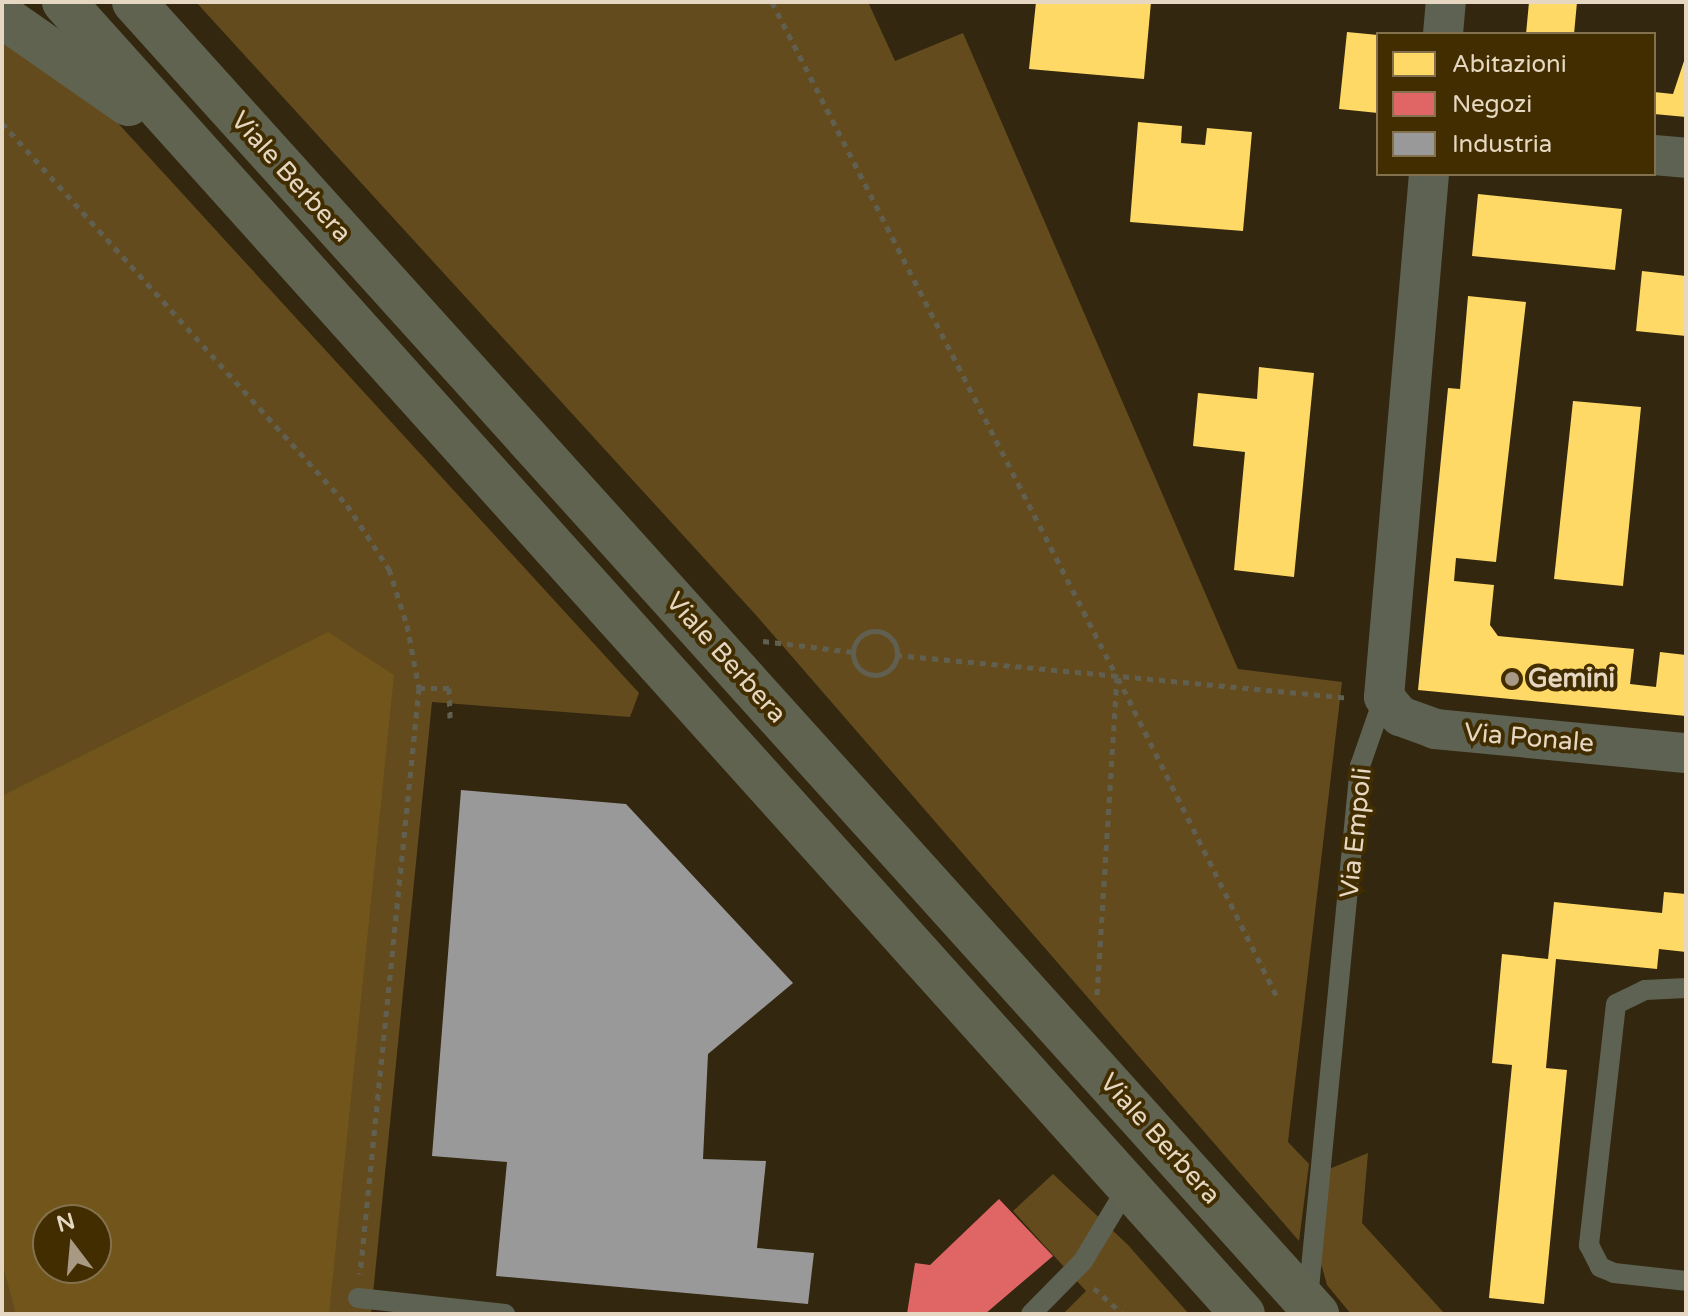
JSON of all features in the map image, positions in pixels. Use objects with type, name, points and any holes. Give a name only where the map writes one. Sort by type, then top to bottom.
[{"type":"street","name":"Viale Berbera","points":[[64,2],[1243,1314]]},
{"type":"street","name":"Viale Berbera","points":[[134,2],[1312,1309]]},
{"type":"street","points":[[1443,32],[1446,2]]},
{"type":"street","name":"Viale Berbera","points":[[2,16],[66,54],[122,102],[169,118]]},
{"type":"street","points":[[1656,155],[1686,158]]},
{"type":"street","name":"Via Empoli","points":[[1366,697],[1429,176]]},
{"type":"street","name":"Via Ponale","points":[[1366,697],[1400,716],[1435,729],[1686,753]]},
{"type":"lane","name":"Via Empoli","points":[[1312,1309],[1366,697]]},
{"type":"lane","points":[[1686,988],[1645,990],[1616,1004],[1589,1245],[1600,1267],[1614,1273],[1686,1281]]},
{"type":"lane","points":[[1031,1314],[1073,1271],[1127,1188]]},
{"type":"lane","points":[[358,1298],[505,1314]]},
{"type":"path","points":[[772,2],[1277,997]]},
{"type":"path","points":[[2,123],[347,505],[389,569],[419,688],[358,1298]]},
{"type":"path","points":[[762,641],[853,652],[870,674],[890,668],[896,655],[894,641],[876,631],[858,639],[853,652]]},
{"type":"path","points":[[896,655],[1366,697]]},
{"type":"path","points":[[1097,996],[1117,677]]},
{"type":"path","points":[[419,688],[449,688],[450,718]]},
{"type":"path","points":[[1073,1271],[1123,1314]]},
{"type":"shaded area","points":[[196,2],[868,2],[895,61],[963,33],[1238,669],[1342,682],[1288,1142],[1309,1164],[1299,1241],[755,614]]},
{"type":"shaded area","points":[[2,32],[95,98],[639,693],[630,717],[432,702],[371,1314],[2,1314]]},
{"type":"shaded area","points":[[328,632],[394,675],[329,1314],[16,1314],[2,1262],[2,796]]},
{"type":"shaded area","points":[[1368,1153],[1362,1223],[1445,1314],[1351,1314],[1327,1285],[1320,1260],[1329,1169]]},
{"type":"shaded area","points":[[1053,1174],[1128,1245],[1189,1314],[1063,1314],[1086,1291],[1013,1211]]},
{"type":"building: Abitazioni","points":[[1036,2],[1151,2],[1144,79],[1029,69]]},
{"type":"building: Abitazioni","points":[[1529,2],[1577,2],[1574,32],[1526,32]]},
{"type":"building: Abitazioni","points":[[1347,32],[1376,35],[1376,113],[1339,109]]},
{"type":"building: Abitazioni","points":[[1686,55],[1686,117],[1656,114],[1656,92],[1673,94]]},
{"type":"building: Abitazioni","points":[[1138,122],[1182,126],[1181,143],[1205,145],[1207,128],[1252,132],[1243,231],[1130,222]]},
{"type":"building: Abitazioni","points":[[1478,194],[1622,209],[1615,270],[1472,256]]},
{"type":"building: Abitazioni","points":[[1642,271],[1686,276],[1686,336],[1636,331]]},
{"type":"building: Abitazioni","points":[[1468,296],[1526,302],[1496,562],[1456,558],[1454,581],[1494,585],[1490,625],[1498,636],[1634,649],[1630,684],[1656,687],[1660,652],[1686,655],[1686,716],[1418,690],[1448,388],[1460,389]]},
{"type":"building: Abitazioni","points":[[1259,367],[1314,373],[1294,577],[1234,570],[1245,452],[1193,446],[1198,393],[1257,399]]},
{"type":"building: Abitazioni","points":[[1573,401],[1641,407],[1623,586],[1554,579]]},
{"type":"building: Abitazioni","points":[[1664,892],[1686,894],[1686,952],[1659,949],[1657,969],[1556,959],[1546,1068],[1567,1070],[1544,1304],[1489,1298],[1512,1065],[1492,1063],[1502,954],[1548,959],[1554,902],[1662,913]]},
{"type":"building: Negozi","points":[[999,1199],[1053,1256],[985,1314],[907,1314],[915,1263],[930,1265]]},
{"type":"building: Industria","points":[[461,790],[626,804],[793,983],[708,1054],[703,1159],[766,1161],[757,1248],[814,1253],[808,1304],[496,1276],[507,1162],[432,1156]]},
{"type":"place","name":"Gemini","points":[[1512,679]]}]
